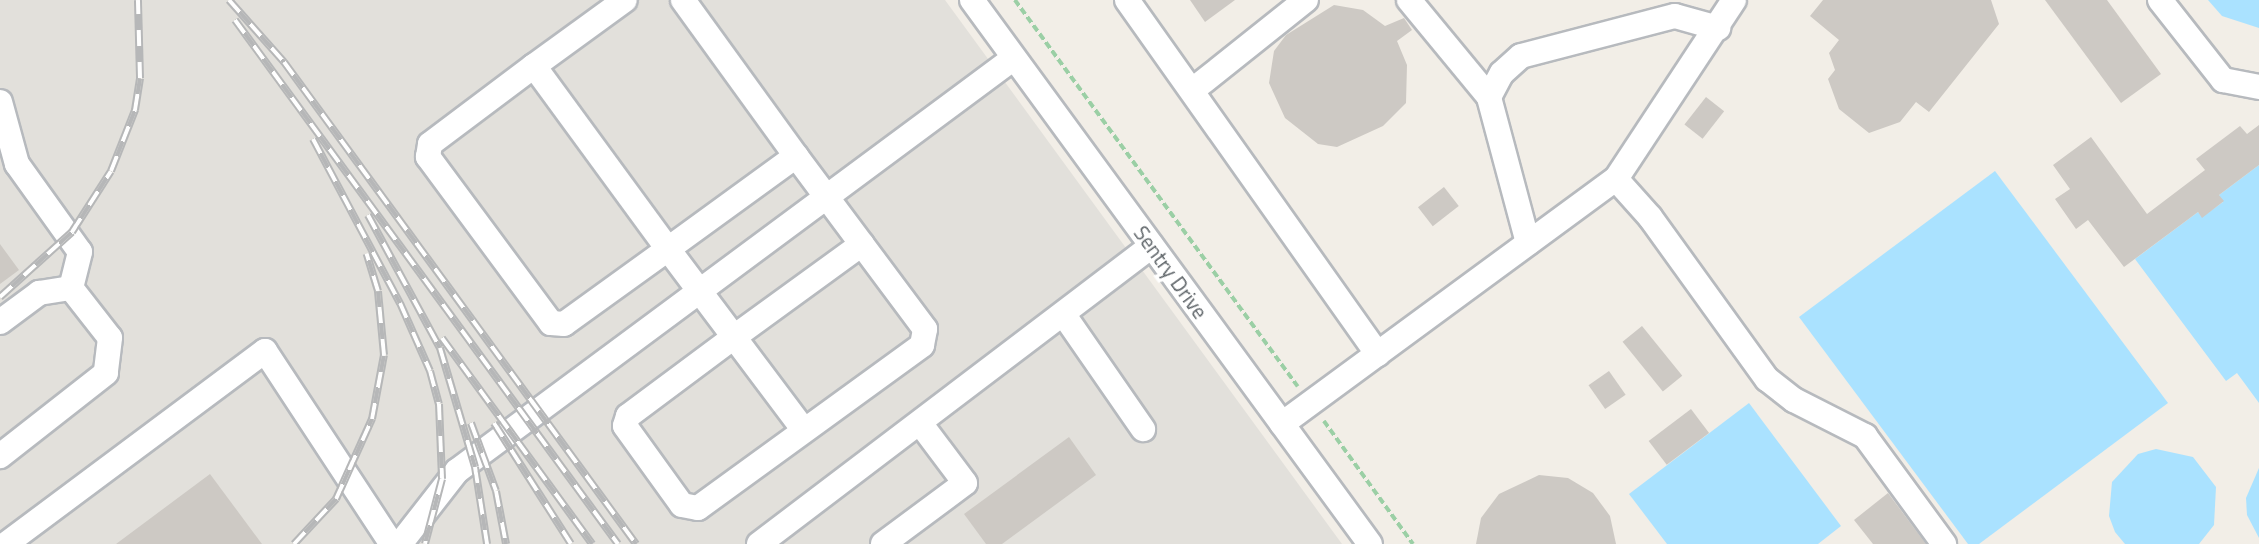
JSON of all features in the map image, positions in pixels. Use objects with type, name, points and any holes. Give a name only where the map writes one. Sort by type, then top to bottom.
[{"type":"street","points":[[625,0],[430,144],[428,157],[551,323],[564,324],[796,156]]},
{"type":"street","points":[[683,0],[925,329],[922,345],[698,508],[682,505],[625,426],[628,416],[862,244]]},
{"type":"street","name":"Sentry Drive","points":[[972,0],[1370,544]]},
{"type":"street","points":[[1127,0],[1194,89],[1378,354]]},
{"type":"street","points":[[1194,89],[1306,0]]},
{"type":"street","points":[[1409,0],[1489,97],[1528,243]]},
{"type":"street","points":[[1282,424],[1616,179],[1718,29],[1734,0]]},
{"type":"street","points":[[2160,0],[2223,80],[2259,87]]},
{"type":"street","points":[[1489,97],[1502,73],[1521,56],[1675,16],[1718,29]]},
{"type":"street","points":[[400,544],[457,471],[1014,58]]},
{"type":"street","points":[[534,66],[803,429]]},
{"type":"street","points":[[0,102],[17,164],[80,252],[71,288]]},
{"type":"street","points":[[1616,179],[1650,218],[1768,379],[1794,400],[1865,436],[1944,544]]},
{"type":"street","points":[[763,543],[1152,246]]},
{"type":"street","points":[[0,322],[39,293],[71,288]]},
{"type":"street","points":[[0,456],[106,373],[110,338],[71,288]]},
{"type":"street","points":[[1064,315],[1143,429]]},
{"type":"street","points":[[6,544],[265,351],[392,544]]},
{"type":"street","points":[[883,544],[965,483],[920,423]]},
{"type":"path","points":[[1015,0],[1413,544]]},
{"type":"shaded area","points":[[0,0],[945,0],[1342,544],[0,544]]},
{"type":"water","points":[[2208,0],[2259,0],[2259,28],[2222,16]]},
{"type":"water","points":[[2259,165],[2259,403],[2237,373],[2226,381],[2135,259],[2198,212],[2202,217],[2223,202],[2219,195]]},
{"type":"water","points":[[1995,171],[2168,403],[1979,544],[1968,544],[1799,317]]},
{"type":"water","points":[[1749,403],[1841,526],[1818,544],[1667,544],[1629,494]]},
{"type":"water","points":[[2156,449],[2193,457],[2216,487],[2214,525],[2199,544],[2125,544],[2115,532],[2109,516],[2112,482],[2138,454]]},
{"type":"water","points":[[2259,468],[2259,538],[2247,515],[2246,498]]},
{"type":"building","points":[[1190,0],[1235,0],[1205,22]]},
{"type":"building","points":[[1823,0],[1991,0],[1999,24],[1929,112],[1916,102],[1900,122],[1869,133],[1839,109],[1828,79],[1835,70],[1829,53],[1839,40],[1810,16]]},
{"type":"building","points":[[2045,0],[2107,0],[2161,74],[2121,103]]},
{"type":"building","points":[[1334,5],[1363,10],[1385,26],[1404,18],[1412,30],[1397,41],[1407,65],[1406,103],[1383,126],[1337,147],[1318,144],[1285,118],[1269,83],[1274,51],[1286,35]]},
{"type":"building","points":[[1706,97],[1724,111],[1703,139],[1684,125]]},
{"type":"building","points":[[2259,125],[2259,165],[2219,195],[2224,201],[2202,218],[2198,212],[2124,267],[2088,220],[2076,229],[2055,199],[2070,189],[2053,165],[2091,137],[2147,214],[2205,170],[2196,159],[2240,126],[2247,134]]},
{"type":"building","points":[[1444,187],[1459,206],[1433,226],[1418,207]]},
{"type":"building","points":[[0,244],[19,270],[0,284]]},
{"type":"building","points":[[1642,326],[1682,376],[1663,391],[1623,342]]},
{"type":"building","points":[[1609,371],[1626,395],[1605,409],[1589,385]]},
{"type":"building","points":[[1691,409],[1709,433],[1667,465],[1649,441]]},
{"type":"building","points":[[1069,437],[1096,475],[1002,544],[986,544],[964,514]]},
{"type":"building","points":[[210,474],[262,544],[116,544]]},
{"type":"building","points":[[1539,475],[1568,478],[1593,493],[1610,516],[1616,544],[1476,544],[1481,518],[1499,494]]},
{"type":"building","points":[[1888,493],[1926,544],[1873,544],[1854,520]]},
{"type":"railway","points":[[0,297],[72,232],[111,171],[135,110],[140,78],[138,0]]},
{"type":"railway","points":[[229,0],[284,62],[636,544]]},
{"type":"railway","points":[[235,20],[618,544]]},
{"type":"railway","points":[[313,139],[400,303],[430,371],[439,404],[442,479],[425,544]]},
{"type":"railway","points":[[368,215],[440,348],[475,467],[487,544]]},
{"type":"railway","points":[[294,544],[336,499],[372,419],[384,355],[378,291],[367,254]]},
{"type":"railway","points":[[442,338],[592,544]]},
{"type":"railway","points":[[471,423],[496,491],[506,544]]},
{"type":"railway","points":[[494,423],[571,544]]}]
